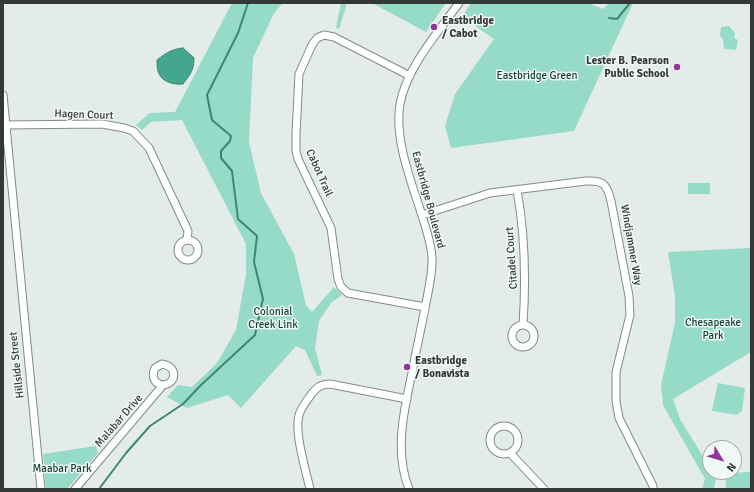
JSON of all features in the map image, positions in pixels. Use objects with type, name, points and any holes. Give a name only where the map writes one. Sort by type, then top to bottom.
[{"type":"street","name":"Eastbridge Boulevard","points":[[409,489],[402,464],[401,446],[406,399],[430,285],[432,257],[428,233],[401,145],[399,134],[400,105],[404,89],[410,76],[436,35],[459,3]]},
{"type":"street","name":"Cabot Trail","points":[[410,76],[334,37],[324,35],[317,38],[312,45],[299,74],[296,151],[298,159],[331,228],[338,279],[341,287],[348,293],[425,307]]},
{"type":"street","name":"Hillside Street","points":[[3,95],[4,125],[41,489]]},
{"type":"street","name":"Hagen Court","points":[[4,125],[102,124],[133,131],[149,148],[188,231],[187,240]]},
{"type":"street","name":"Windjammer Way","points":[[422,215],[490,193],[594,181],[601,182],[606,186],[609,193],[629,296],[630,315],[616,372],[616,400],[619,418],[654,489]]},
{"type":"street","name":"Citadel Court","points":[[517,190],[524,258],[525,294],[523,325]]},
{"type":"street","points":[[310,489],[298,426],[299,415],[306,402],[317,388],[323,384],[330,384],[406,399]]},
{"type":"street","name":"Malabar Drive","points":[[75,489],[163,385]]},
{"type":"street","points":[[504,426],[508,427],[515,433],[518,440],[517,445],[510,453],[504,455],[499,454],[492,448],[490,439],[496,428],[504,426]]},
{"type":"street","points":[[510,453],[544,489]]},
{"type":"green space","name":"Colonial Creek Link","points":[[232,3],[283,3],[274,13],[253,58],[249,142],[261,193],[294,254],[306,305],[312,312],[334,287],[342,295],[331,303],[319,321],[315,348],[322,375],[317,376],[305,350],[296,346],[241,408],[228,395],[187,408],[167,397],[178,385],[192,387],[217,363],[236,330],[246,274],[246,244],[182,120],[151,122],[142,130],[136,125],[150,113],[175,112]]},
{"type":"green space","points":[[341,3],[347,3],[339,29],[336,28]]},
{"type":"green space","points":[[372,3],[446,3],[426,32]]},
{"type":"green space","name":"Eastbridge Green","points":[[471,3],[588,3],[603,9],[609,3],[633,3],[574,131],[451,148],[445,126],[455,94],[494,39],[462,17]]},
{"type":"green space","points":[[729,26],[735,33],[734,38],[738,40],[736,50],[724,49],[723,39],[720,36],[721,27]]},
{"type":"green space","points":[[688,183],[710,183],[710,194],[688,194]]},
{"type":"green space","name":"Chesapeake Park","points":[[751,248],[751,352],[673,399],[680,419],[702,455],[702,474],[663,405],[661,385],[675,323],[675,296],[668,252]]},
{"type":"green space","points":[[718,383],[745,388],[742,411],[737,415],[712,411]]},
{"type":"green space","name":"Maabar Park","points":[[96,446],[98,453],[67,489],[46,489],[43,454]]},
{"type":"green space","points":[[742,472],[751,472],[751,489],[726,489],[725,480],[742,480]]},
{"type":"green space","name":"Chesapeake Park","points":[[705,480],[716,480],[714,489],[702,489]]},
{"type":"shaded area","points":[[183,48],[194,58],[191,72],[183,84],[168,82],[160,75],[157,68],[157,60],[169,52]]},
{"type":"waterway","points":[[99,489],[126,453],[150,426],[183,404],[201,385],[255,335],[263,299],[254,262],[257,236],[238,219],[232,171],[221,158],[221,151],[230,141],[231,136],[212,120],[207,95],[238,33],[248,3]]},
{"type":"waterway","points":[[609,18],[617,19],[630,3]]},
{"type":"place","name":"Eastbridge / Cabot","points":[[434,27]]},
{"type":"place","name":"Lester B. Pearson Public School","points":[[677,67]]},
{"type":"place","name":"Eastbridge / Bonavista","points":[[407,367]]}]
